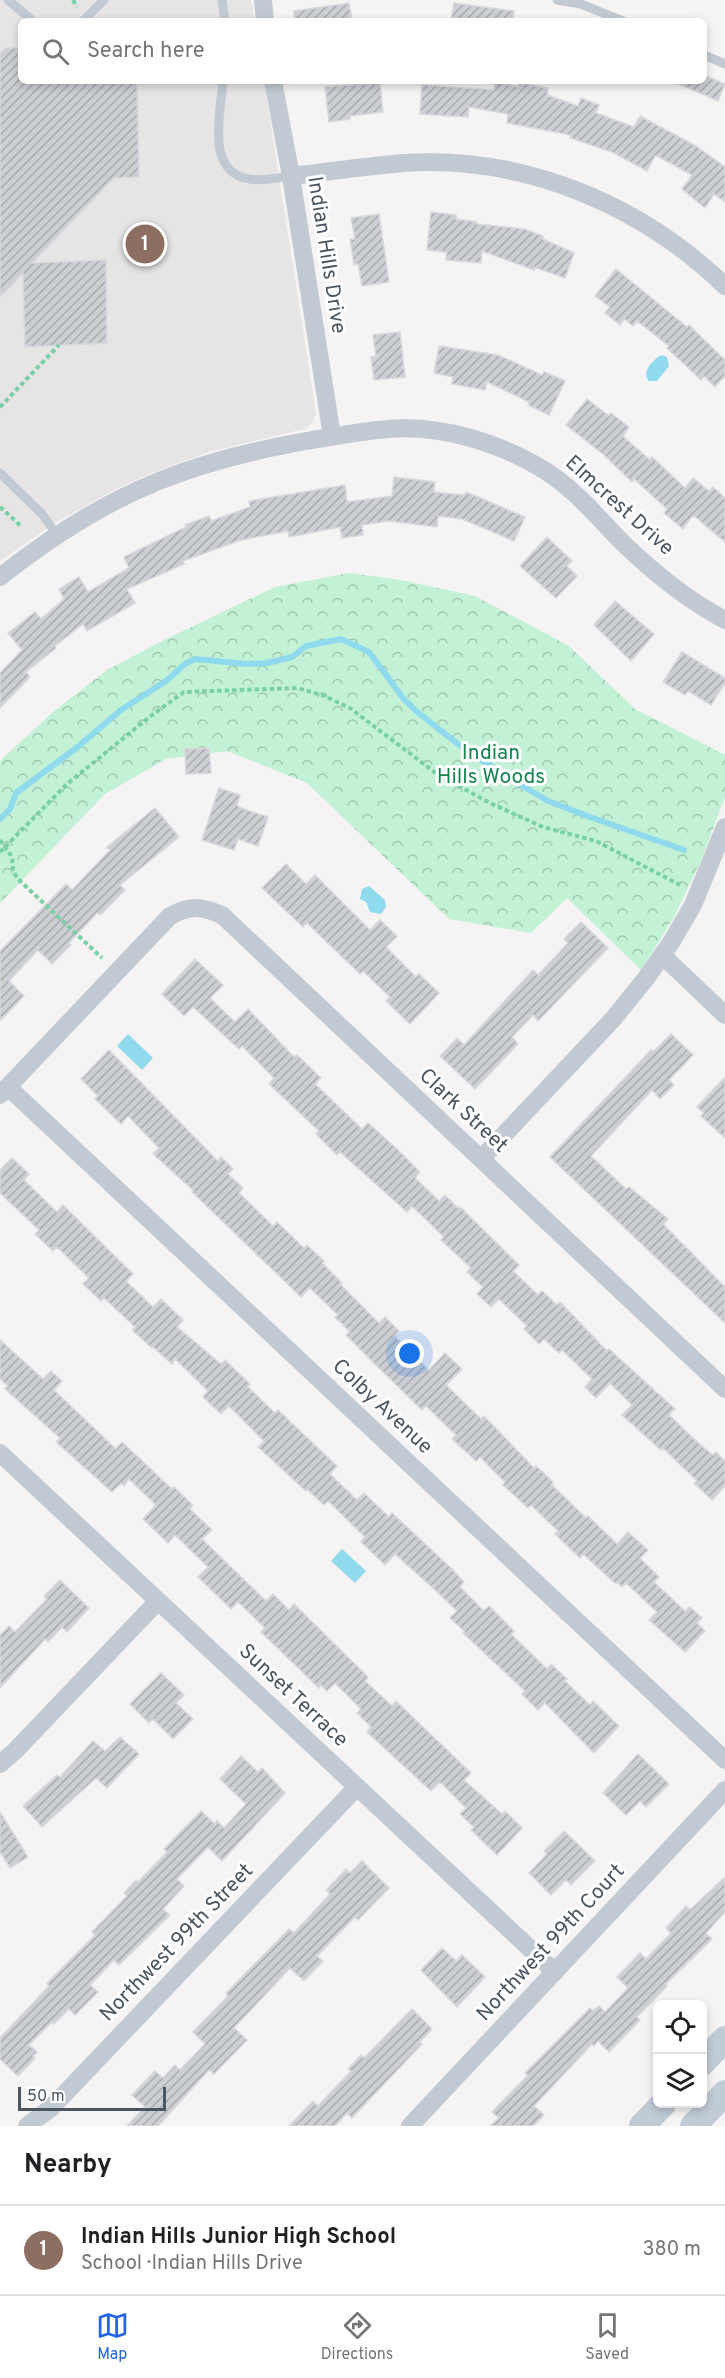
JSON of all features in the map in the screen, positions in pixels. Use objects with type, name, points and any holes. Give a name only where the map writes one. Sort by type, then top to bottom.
[{"type":"main road","points":[[707,2057],[725,2039]]},
{"type":"main road","points":[[693,2126],[725,2093]]},
{"type":"main road","points":[[642,2126],[658,2108]]},
{"type":"street","points":[[263,0],[265,18]]},
{"type":"street","name":"Indian Hills Drive","points":[[274,84],[291,176],[333,436]]},
{"type":"street","points":[[291,176],[405,163],[474,165],[517,172],[590,195],[639,219],[676,244],[725,286]]},
{"type":"street","name":"Elmcrest Drive","points":[[0,577],[57,535],[103,508],[158,481],[218,461],[264,449],[333,436],[389,429],[417,429],[471,438],[497,446],[544,470],[580,498],[625,545],[680,590],[725,620]]},
{"type":"street","points":[[481,1159],[614,1018],[663,956],[693,905],[725,827]]},
{"type":"street","name":"Clark Street","points":[[4,1091],[170,916],[184,909],[208,909],[222,915],[725,1389]]},
{"type":"street","points":[[663,956],[725,1015]]},
{"type":"street","name":"Colby Avenue","points":[[4,1091],[725,1760]]},
{"type":"street","name":"Sunset Terrace","points":[[0,1453],[555,1972]]},
{"type":"street","points":[[0,1764],[158,1601]]},
{"type":"street","name":"Northwest 99th Street","points":[[27,2126],[51,2108],[357,1787]]},
{"type":"street","name":"Northwest 99th Court","points":[[410,2126],[725,1790]]},
{"type":"lane","points":[[8,0],[29,18]]},
{"type":"lane","points":[[86,18],[104,0]]},
{"type":"lane","points":[[222,0],[225,18]]},
{"type":"lane","points":[[556,0],[581,4],[616,18]]},
{"type":"lane","points":[[707,56],[725,64]]},
{"type":"lane","points":[[224,84],[219,140],[222,162],[243,178],[264,180],[291,176]]},
{"type":"lane","points":[[0,473],[42,514],[57,535]]},
{"type":"path","points":[[0,407],[59,345]]},
{"type":"path","points":[[0,507],[22,527]]},
{"type":"path","points":[[0,852],[67,784],[184,692],[297,688],[322,694],[350,708],[437,774],[490,803],[543,827],[596,841],[680,885]]},
{"type":"path","points":[[0,840],[12,857],[13,871],[18,879],[102,958]]},
{"type":"shaded area","points":[[0,0],[251,0],[254,18],[18,18],[18,84],[264,84],[316,413],[312,423],[304,429],[212,451],[146,475],[53,524],[0,561]]},
{"type":"green space","name":"Indian Hills Woods","points":[[349,573],[401,580],[475,596],[569,646],[635,709],[725,755],[725,797],[700,863],[674,917],[641,970],[567,898],[531,933],[449,919],[307,783],[227,751],[166,759],[105,794],[0,903],[0,761],[54,711],[107,670],[275,587]]},
{"type":"water","points":[[661,355],[667,357],[669,366],[657,381],[649,381],[647,370],[651,363]]},
{"type":"water","points":[[369,886],[385,900],[386,907],[381,914],[370,912],[366,902],[360,899],[362,889]]},
{"type":"water","points":[[128,1034],[153,1058],[142,1070],[117,1046]]},
{"type":"water","points":[[342,1549],[366,1571],[355,1583],[331,1561]]},
{"type":"building","points":[[349,3],[352,18],[294,18],[294,11]]},
{"type":"building","points":[[454,3],[514,11],[513,18],[452,18]]},
{"type":"building","points":[[6,48],[18,48],[18,84],[137,84],[139,177],[114,178],[32,263],[106,260],[107,343],[25,347],[23,273],[0,297],[0,54]]},
{"type":"building","points":[[707,76],[725,84],[718,101],[679,84],[707,84]]},
{"type":"building","points":[[380,84],[383,112],[350,116],[350,119],[329,122],[325,87]]},
{"type":"building","points":[[495,84],[518,87],[519,84],[525,84],[548,88],[547,95],[578,106],[581,98],[599,105],[596,113],[634,127],[640,116],[694,145],[725,167],[725,202],[714,194],[705,208],[682,189],[692,175],[659,157],[655,156],[647,171],[612,152],[570,138],[571,135],[507,123],[508,114],[469,107],[468,117],[420,114],[422,85],[494,90]]},
{"type":"building","points":[[431,212],[456,215],[456,219],[477,222],[477,224],[524,229],[543,236],[543,239],[574,253],[565,278],[534,267],[534,270],[482,251],[481,263],[446,260],[447,252],[427,250]]},
{"type":"building","points":[[379,214],[389,282],[362,286],[358,264],[354,265],[350,239],[355,239],[351,218]]},
{"type":"building","points":[[616,269],[687,327],[689,325],[725,360],[725,376],[715,387],[704,376],[701,380],[667,348],[669,346],[637,321],[633,326],[624,319],[620,325],[605,313],[610,307],[595,296]]},
{"type":"building","points":[[400,332],[405,377],[374,380],[371,357],[376,356],[373,335]]},
{"type":"building","points":[[439,346],[498,355],[542,375],[544,372],[565,381],[549,415],[528,405],[529,402],[487,382],[485,390],[452,384],[453,377],[434,373]]},
{"type":"building","points":[[587,399],[609,416],[611,413],[629,427],[623,436],[650,460],[652,457],[685,488],[693,478],[709,491],[713,487],[725,498],[725,542],[693,515],[683,529],[664,513],[667,509],[634,479],[632,482],[604,455],[566,425]]},
{"type":"building","points":[[394,477],[435,482],[434,492],[464,495],[466,492],[525,517],[514,541],[462,519],[438,516],[437,527],[389,521],[362,525],[363,535],[342,538],[340,527],[289,537],[288,531],[241,540],[183,561],[184,564],[127,589],[135,603],[87,631],[83,624],[55,646],[56,648],[26,672],[30,677],[0,708],[0,673],[22,650],[8,633],[35,612],[41,619],[64,599],[59,589],[79,577],[88,592],[129,568],[124,557],[186,527],[185,525],[209,516],[211,521],[250,507],[249,501],[345,485],[347,502],[392,496]]},
{"type":"building","points":[[547,537],[572,561],[567,566],[577,576],[556,598],[520,566]]},
{"type":"building","points":[[615,601],[654,634],[631,661],[594,625]]},
{"type":"building","points":[[682,652],[725,678],[725,683],[711,705],[688,691],[685,695],[663,682]]},
{"type":"building","points":[[209,748],[211,773],[186,774],[185,749]]},
{"type":"building","points":[[219,788],[240,795],[237,805],[241,808],[268,817],[258,846],[238,839],[234,850],[202,840]]},
{"type":"building","points":[[155,808],[179,837],[120,885],[125,890],[100,915],[97,913],[52,964],[38,950],[9,981],[24,996],[0,1021],[0,951],[66,884],[72,890],[110,850],[107,847]]},
{"type":"building","points":[[286,864],[306,884],[315,875],[370,930],[380,920],[397,936],[386,947],[416,977],[419,974],[439,993],[410,1024],[386,1001],[390,997],[363,971],[360,974],[307,923],[303,927],[262,888]]},
{"type":"building","points":[[581,922],[608,948],[538,1021],[533,1015],[512,1037],[518,1044],[475,1089],[440,1056],[457,1038],[464,1045],[533,970],[538,975],[568,943],[564,939]]},
{"type":"building","points":[[195,959],[223,985],[210,998],[235,1022],[248,1009],[294,1057],[297,1055],[321,1078],[315,1084],[362,1129],[368,1123],[396,1148],[420,1172],[415,1178],[439,1201],[445,1195],[458,1208],[460,1207],[519,1265],[513,1271],[538,1295],[542,1291],[557,1305],[560,1302],[607,1351],[609,1349],[675,1409],[669,1415],[713,1455],[716,1452],[725,1461],[725,1486],[712,1500],[694,1483],[697,1481],[663,1448],[661,1450],[622,1415],[632,1405],[610,1383],[596,1398],[585,1387],[592,1379],[562,1350],[559,1353],[544,1339],[539,1344],[524,1329],[527,1326],[499,1299],[491,1307],[477,1294],[483,1287],[467,1272],[471,1268],[441,1240],[444,1237],[412,1206],[407,1212],[340,1152],[337,1155],[316,1134],[319,1131],[269,1084],[274,1078],[242,1046],[239,1049],[193,1007],[184,1016],[162,994]]},
{"type":"building","points":[[671,1034],[693,1055],[669,1080],[674,1085],[660,1099],[652,1090],[591,1156],[626,1189],[629,1187],[668,1219],[663,1224],[725,1287],[725,1323],[550,1157],[651,1050],[653,1052]]},
{"type":"building","points":[[109,1050],[218,1161],[221,1157],[233,1169],[228,1174],[243,1188],[239,1193],[273,1226],[277,1222],[304,1248],[307,1245],[324,1261],[322,1263],[342,1283],[340,1284],[379,1323],[385,1317],[399,1331],[394,1336],[429,1370],[445,1353],[462,1369],[446,1385],[481,1419],[484,1416],[534,1468],[536,1466],[553,1482],[551,1484],[586,1518],[588,1516],[617,1544],[628,1532],[648,1550],[640,1558],[659,1577],[654,1582],[685,1611],[690,1607],[702,1618],[697,1623],[705,1631],[685,1652],[649,1620],[657,1612],[626,1583],[622,1587],[617,1582],[616,1584],[583,1554],[580,1558],[555,1534],[558,1531],[531,1505],[528,1508],[503,1485],[505,1482],[480,1457],[476,1461],[452,1439],[456,1435],[426,1406],[422,1410],[346,1335],[350,1332],[335,1317],[338,1315],[310,1288],[301,1297],[192,1192],[194,1191],[153,1154],[159,1148],[128,1116],[121,1124],[95,1099],[98,1096],[81,1079]]},
{"type":"building","points":[[725,1077],[725,1138],[701,1116],[704,1113],[697,1107]]},
{"type":"building","points":[[12,1158],[29,1174],[24,1180],[57,1212],[63,1205],[133,1274],[126,1281],[153,1307],[161,1299],[183,1320],[177,1327],[221,1364],[225,1360],[275,1413],[278,1410],[337,1466],[330,1474],[357,1500],[364,1493],[389,1517],[392,1513],[452,1569],[464,1582],[460,1587],[484,1611],[489,1606],[514,1631],[511,1634],[547,1669],[551,1664],[590,1705],[593,1701],[619,1726],[594,1753],[545,1703],[538,1710],[522,1694],[525,1691],[450,1618],[457,1611],[433,1588],[395,1554],[385,1565],[361,1542],[365,1537],[328,1501],[324,1505],[258,1447],[264,1441],[229,1406],[221,1414],[203,1397],[208,1391],[175,1359],[172,1364],[152,1348],[132,1330],[135,1327],[104,1298],[101,1301],[83,1284],[89,1278],[57,1247],[53,1251],[35,1234],[39,1230],[0,1193],[0,1170]]},
{"type":"building","points":[[0,1340],[43,1379],[51,1371],[62,1381],[54,1390],[116,1449],[122,1442],[172,1489],[174,1487],[193,1505],[190,1509],[212,1530],[202,1539],[266,1601],[273,1594],[289,1610],[294,1604],[368,1677],[365,1681],[392,1706],[396,1701],[471,1773],[464,1780],[502,1814],[505,1811],[522,1828],[497,1855],[471,1830],[474,1827],[460,1814],[466,1808],[440,1782],[431,1791],[367,1732],[371,1727],[357,1713],[361,1709],[335,1683],[327,1691],[321,1685],[319,1688],[261,1632],[265,1628],[238,1602],[231,1609],[198,1577],[208,1567],[175,1535],[168,1543],[143,1519],[156,1505],[129,1479],[124,1486],[121,1483],[112,1492],[56,1442],[60,1438],[5,1389],[8,1386],[0,1379]]},
{"type":"building","points":[[60,1580],[89,1608],[67,1632],[62,1627],[48,1642],[45,1639],[0,1688],[0,1635],[9,1626],[15,1632],[47,1599],[44,1596]]},
{"type":"building","points":[[161,1673],[184,1695],[176,1703],[193,1719],[173,1739],[153,1719],[149,1723],[130,1704]]},
{"type":"building","points":[[120,1737],[139,1754],[107,1788],[96,1778],[42,1827],[23,1806],[57,1775],[60,1777],[93,1741],[105,1751]]},
{"type":"building","points":[[638,1754],[669,1784],[646,1807],[640,1801],[626,1815],[603,1793]]},
{"type":"building","points":[[241,1756],[258,1772],[262,1768],[285,1793],[222,1861],[208,1847],[177,1879],[184,1886],[163,1909],[170,1915],[119,1965],[114,1960],[90,1985],[98,1992],[75,2015],[69,2009],[29,2045],[37,2052],[33,2056],[35,2058],[18,2076],[0,2059],[0,2038],[49,1986],[47,1983],[95,1935],[92,1932],[127,1896],[124,1893],[167,1852],[164,1849],[201,1811],[215,1824],[217,1821],[224,1828],[246,1804],[220,1779]]},
{"type":"building","points":[[0,1812],[28,1857],[10,1868],[0,1852]]},
{"type":"building","points":[[564,1831],[595,1861],[571,1885],[566,1880],[551,1895],[529,1873],[547,1854],[544,1851]]},
{"type":"building","points":[[362,1861],[389,1888],[358,1920],[355,1917],[317,1956],[323,1961],[304,1981],[290,1968],[234,2028],[247,2040],[214,2074],[209,2070],[158,2126],[127,2126],[145,2107],[132,2095],[155,2071],[163,2078],[175,2065],[180,2070],[205,2044],[193,2032],[228,1996],[226,1993],[289,1929],[294,1933],[330,1894],[326,1890],[346,1869],[350,1873]]},
{"type":"building","points":[[725,1877],[725,1912],[706,1933],[712,1939],[666,1984],[667,1986],[637,2017],[640,2020],[609,2052],[598,2041],[594,2046],[592,2044],[534,2106],[544,2115],[533,2126],[490,2126],[499,2118],[492,2112],[528,2075],[525,2073],[590,2008],[593,2011],[599,2006],[605,2012],[628,1988],[617,1977],[640,1953],[646,1959],[671,1933],[666,1928],[686,1906],[690,1910]]},
{"type":"building","points":[[442,1948],[456,1961],[462,1955],[485,1977],[457,2007],[421,1970]]},
{"type":"building","points":[[412,2009],[432,2029],[420,2042],[422,2044],[352,2118],[347,2113],[335,2126],[289,2126],[313,2101],[318,2106],[351,2071],[348,2069],[361,2055],[364,2058]]},
{"type":"waterway","points":[[0,819],[10,809],[16,793],[75,749],[121,710],[166,681],[185,664],[195,659],[247,664],[267,663],[292,657],[306,646],[341,639],[369,652],[403,698],[416,711],[468,752],[526,788],[548,801],[684,850]]},
{"type":"place","name":"Indian Hills Junior High School","points":[[145,244]]}]
